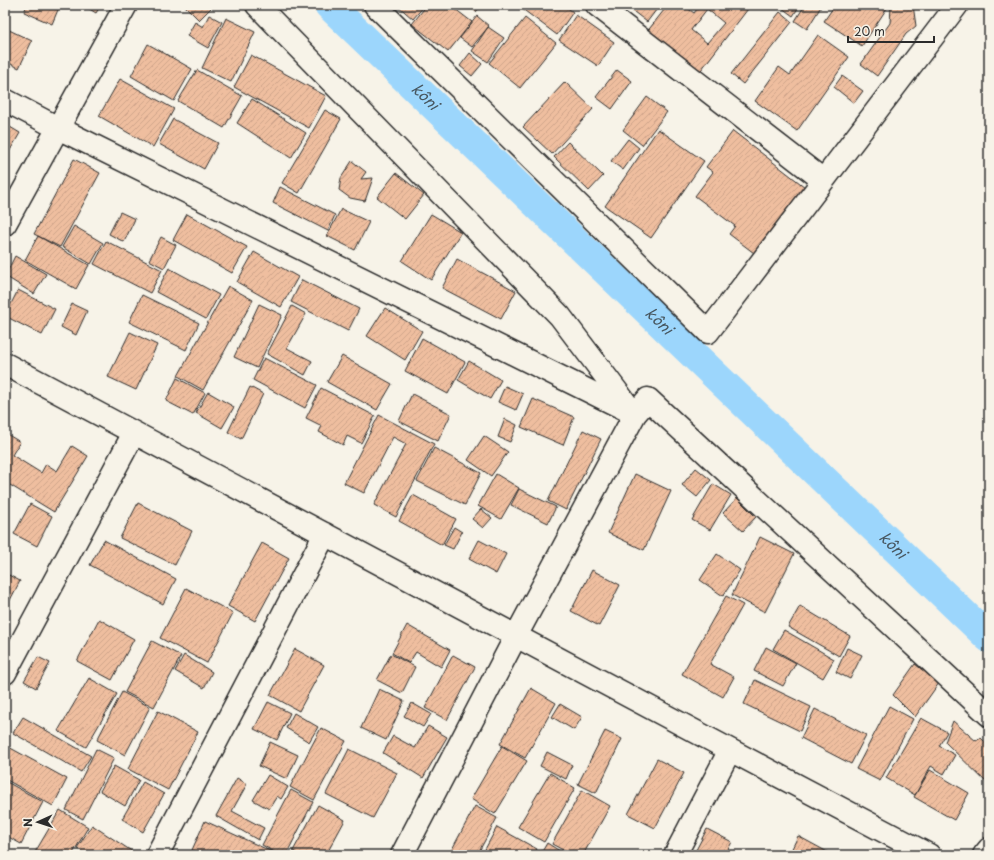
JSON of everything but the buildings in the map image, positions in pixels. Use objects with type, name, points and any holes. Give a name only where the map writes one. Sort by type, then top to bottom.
[{"type":"street","points":[[5,224],[126,5]]},
{"type":"street","points":[[257,5],[560,316],[635,414]]},
{"type":"street","points":[[375,5],[708,332],[955,6]]},
{"type":"street","points":[[597,5],[823,180]]},
{"type":"street","points":[[5,100],[58,128],[635,414]]},
{"type":"street","points":[[5,364],[929,855]]},
{"type":"street","points":[[402,855],[516,636],[635,414],[648,399],[989,715]]},
{"type":"street","points":[[5,673],[134,433]]},
{"type":"street","points":[[157,855],[325,534]]},
{"type":"street","points":[[675,855],[730,750]]},
{"type":"street","points":[[984,855],[989,849]]},
{"type":"waterway","name":"kôni","points":[[329,5],[989,638]]}]
